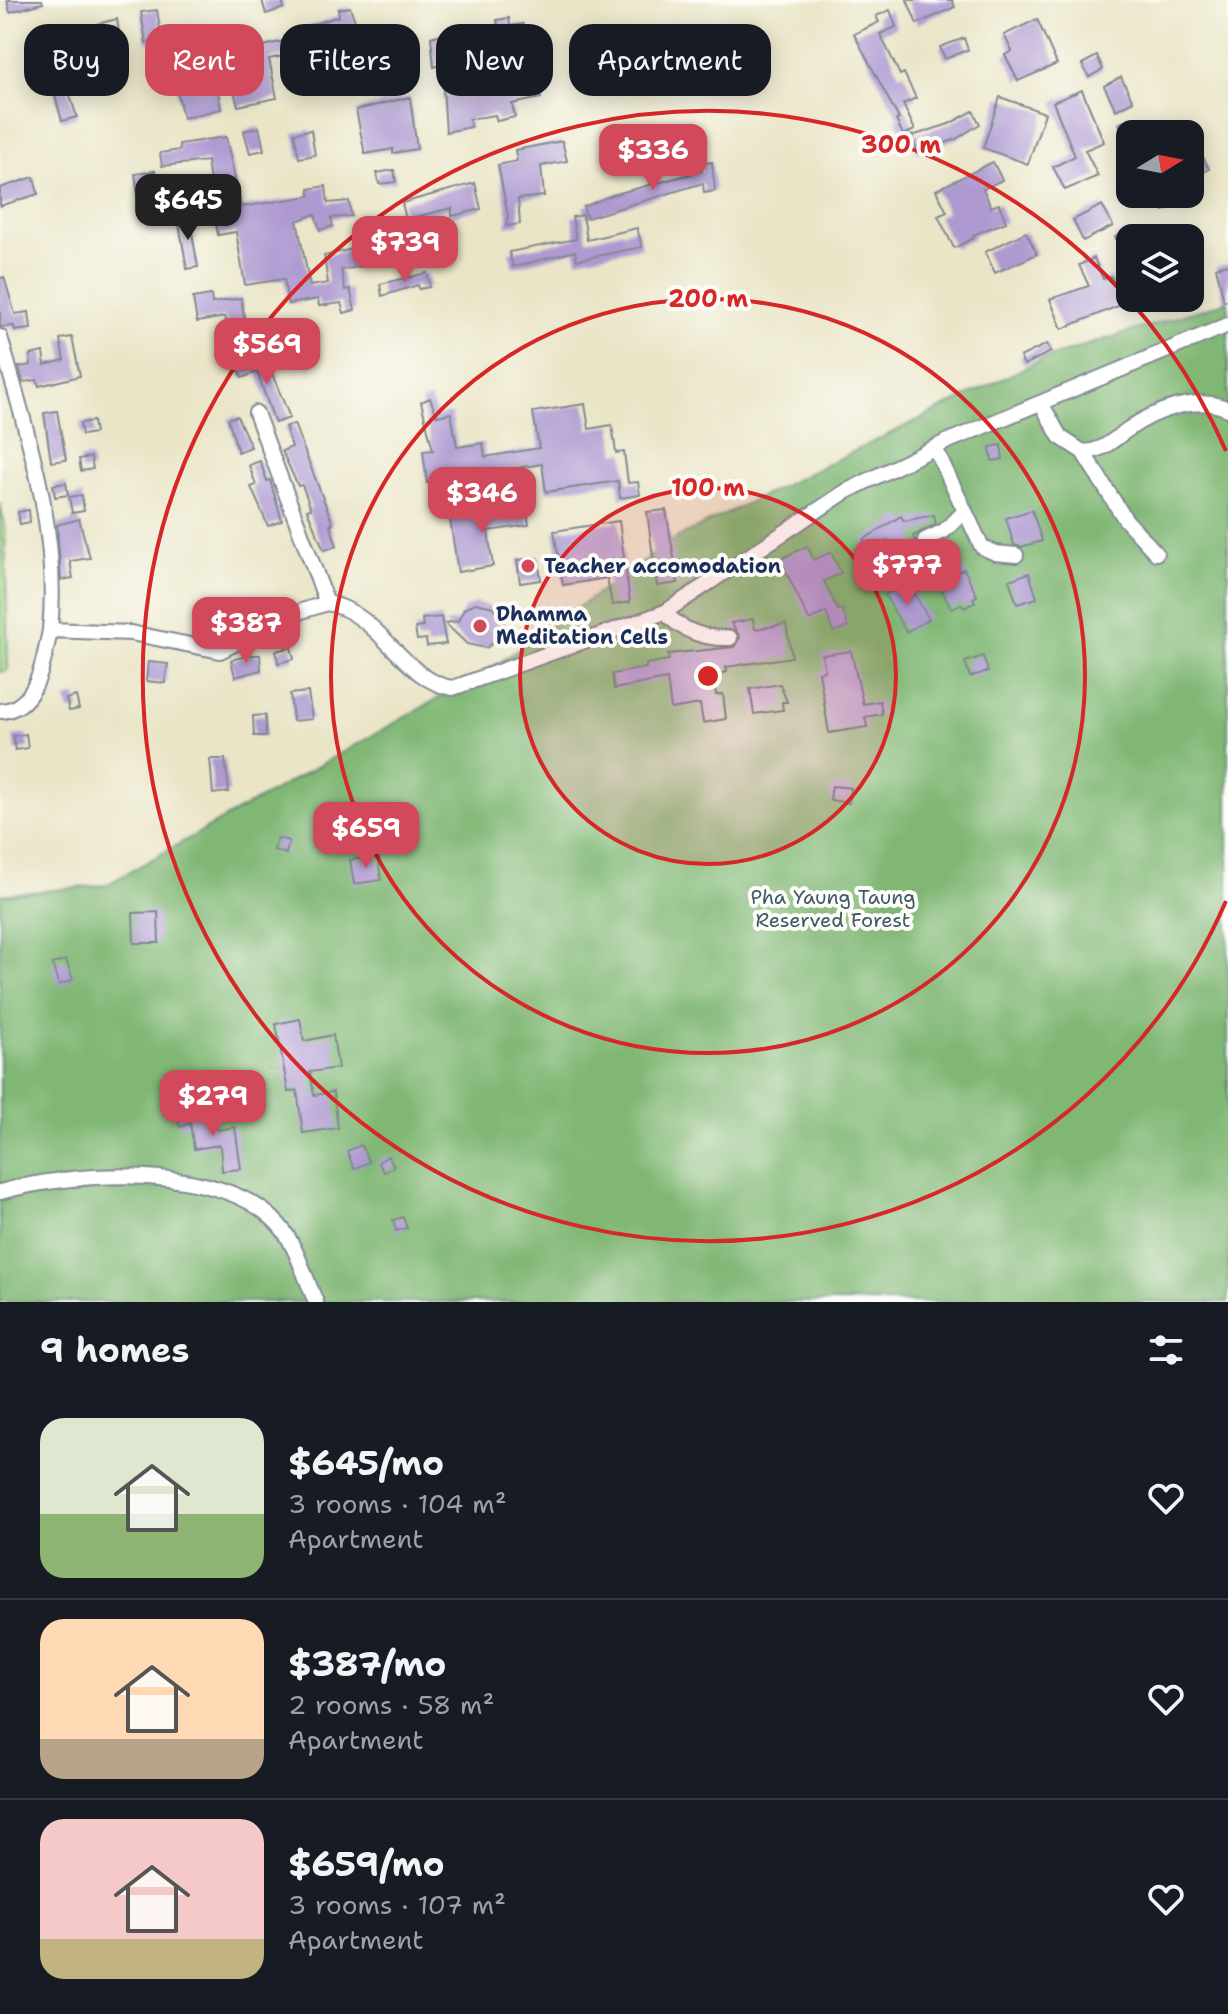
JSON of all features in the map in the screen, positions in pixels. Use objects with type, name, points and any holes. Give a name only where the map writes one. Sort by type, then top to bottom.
[{"type":"street","points":[[50,630],[131,633],[220,651],[302,611],[327,603],[370,623],[408,662],[444,687],[453,688],[665,612],[845,492],[935,448],[1228,325]]},
{"type":"street","points":[[0,337],[43,496],[52,550],[50,630],[44,663],[33,690],[22,703],[10,711],[0,711]]},
{"type":"street","points":[[1041,403],[1060,437],[1083,452],[1125,519],[1156,553]]},
{"type":"street","points":[[1083,452],[1100,450],[1138,423],[1179,405],[1219,404],[1228,409]]},
{"type":"street","points":[[256,413],[327,603]]},
{"type":"street","points":[[935,448],[982,547],[995,553],[1016,555]]},
{"type":"street","points":[[925,540],[944,531],[965,511]]},
{"type":"street","points":[[665,612],[674,623],[688,631],[730,638]]},
{"type":"street","points":[[0,1192],[39,1181],[81,1177],[203,1182],[218,1186],[259,1205],[282,1227],[316,1302]]},
{"type":"green space","name":"Pha Yaung Taung Reserved Forest","points":[[1228,301],[1228,1302],[0,1302],[0,895],[106,885],[489,670],[678,537],[1043,359],[1193,312],[1204,312],[1204,309]]},
{"type":"green space","points":[[0,503],[5,529],[8,670],[0,672]]},
{"type":"building","points":[[7,0],[42,0],[43,3],[10,12]]},
{"type":"building","points":[[262,0],[282,0],[284,8],[266,14]]},
{"type":"building","points":[[907,0],[952,0],[955,7],[917,24]]},
{"type":"building","points":[[350,7],[356,24],[314,24],[339,16],[338,9]]},
{"type":"building","points":[[157,10],[159,24],[145,24],[145,37],[141,12]]},
{"type":"building","points":[[890,10],[896,27],[880,34],[900,75],[904,73],[916,98],[903,104],[915,130],[903,135],[896,120],[899,119],[854,34],[879,22],[876,16]]},
{"type":"building","points":[[509,18],[510,24],[498,24],[497,20]]},
{"type":"building","points":[[117,19],[118,24],[97,24]]},
{"type":"building","points":[[1037,19],[1057,64],[1018,81],[1005,55],[1012,51],[1004,35]]},
{"type":"building","points":[[436,36],[434,67],[431,37]]},
{"type":"building","points":[[964,38],[968,50],[945,59],[940,47]]},
{"type":"building","points":[[280,42],[280,57],[269,59],[277,98],[238,106],[235,96],[264,96],[264,46]]},
{"type":"building","points":[[1097,56],[1103,69],[1089,77],[1082,64]]},
{"type":"building","points":[[1121,77],[1133,101],[1116,110],[1104,86]]},
{"type":"building","points":[[1082,90],[1104,142],[1085,150],[1098,176],[1065,190],[1053,167],[1075,156],[1053,102]]},
{"type":"building","points":[[55,96],[70,96],[77,117],[62,121]]},
{"type":"building","points":[[178,96],[219,96],[221,109],[183,118]]},
{"type":"building","points":[[444,96],[541,96],[512,104],[515,117],[497,121],[495,115],[469,119],[471,127],[446,132]]},
{"type":"building","points":[[410,97],[417,149],[365,154],[356,110]]},
{"type":"building","points":[[1000,97],[1045,113],[1028,164],[983,148]]},
{"type":"building","points":[[973,111],[980,124],[956,139],[918,153],[912,136],[949,124]]},
{"type":"building","points":[[259,127],[264,150],[250,153],[244,131]]},
{"type":"building","points":[[311,130],[315,155],[299,158],[294,133]]},
{"type":"building","points":[[226,137],[241,207],[310,196],[309,189],[326,186],[328,203],[349,201],[351,216],[331,218],[333,226],[320,230],[315,214],[297,221],[310,286],[328,283],[324,256],[376,243],[381,263],[341,270],[345,290],[350,289],[355,310],[344,313],[341,303],[319,306],[318,299],[288,304],[284,279],[245,285],[236,232],[218,235],[213,206],[192,209],[190,200],[212,196],[207,161],[162,166],[160,153],[180,150],[179,144]]},
{"type":"building","points":[[562,141],[567,161],[541,166],[544,196],[518,199],[520,224],[506,226],[508,216],[498,165],[517,161],[515,150]]},
{"type":"building","points":[[712,162],[715,191],[704,193],[703,183],[587,218],[583,207],[612,195],[702,171],[701,164]]},
{"type":"building","points":[[993,162],[1002,180],[983,189],[991,207],[999,204],[1006,222],[973,235],[974,238],[954,248],[938,216],[947,212],[936,190]]},
{"type":"building","points":[[394,170],[396,182],[379,184],[377,173]]},
{"type":"building","points":[[155,171],[160,204],[140,207],[135,174]]},
{"type":"building","points":[[34,177],[38,194],[0,206],[0,188]]},
{"type":"building","points":[[475,183],[481,209],[452,216],[452,208],[406,219],[402,203]]},
{"type":"building","points":[[1102,205],[1113,226],[1083,241],[1073,220]]},
{"type":"building","points":[[583,215],[587,240],[637,228],[642,247],[577,260],[575,251],[513,267],[509,252],[576,239],[572,217]]},
{"type":"building","points":[[189,216],[198,267],[187,269],[178,218]]},
{"type":"building","points":[[1026,232],[1037,254],[995,273],[985,252]]},
{"type":"building","points":[[1094,258],[1103,279],[1111,276],[1116,288],[1116,307],[1062,329],[1050,299],[1089,286],[1079,265]]},
{"type":"building","points":[[1228,264],[1228,300],[1224,301],[1216,267]]},
{"type":"building","points":[[427,273],[430,287],[419,289],[418,285],[382,296],[380,284]]},
{"type":"building","points":[[4,277],[15,314],[29,312],[31,329],[15,331],[14,326],[0,327],[0,278]]},
{"type":"building","points":[[211,295],[212,303],[241,298],[245,322],[227,325],[225,317],[197,322],[193,298]]},
{"type":"building","points":[[72,337],[80,376],[39,386],[37,380],[23,382],[19,367],[31,365],[30,355],[43,352],[45,365],[64,360],[60,339]]},
{"type":"building","points":[[1047,344],[1051,352],[1024,365],[1020,357]]},
{"type":"building","points":[[265,356],[290,418],[275,423],[257,372],[242,378],[237,365]]},
{"type":"building","points":[[430,398],[437,416],[451,413],[457,447],[483,443],[485,457],[539,448],[533,412],[585,404],[589,429],[612,425],[616,453],[624,452],[628,483],[638,482],[640,495],[620,498],[618,481],[546,492],[542,464],[427,483],[423,451],[433,450],[421,402]]},
{"type":"building","points":[[57,411],[66,460],[51,462],[44,413]]},
{"type":"building","points":[[237,416],[251,447],[238,452],[228,419]]},
{"type":"building","points":[[93,421],[95,433],[82,435],[80,423]]},
{"type":"building","points":[[294,424],[333,524],[330,525],[337,546],[324,550],[307,510],[311,509],[302,485],[298,486],[282,451],[292,447],[285,427]]},
{"type":"building","points":[[1001,445],[1003,459],[992,461],[990,447]]},
{"type":"building","points":[[91,457],[93,469],[81,471],[79,459]]},
{"type":"building","points":[[260,461],[267,481],[270,480],[282,521],[268,526],[251,487],[256,485],[249,465]]},
{"type":"building","points":[[66,483],[68,495],[55,497],[53,485]]},
{"type":"building","points":[[82,495],[84,511],[72,513],[69,497]]},
{"type":"building","points":[[526,504],[529,525],[488,531],[493,566],[458,572],[450,519]]},
{"type":"building","points":[[29,510],[30,522],[20,524],[18,512]]},
{"type":"building","points":[[666,510],[678,583],[657,586],[647,512]]},
{"type":"building","points":[[1032,510],[1042,541],[1021,547],[1014,545],[1006,518]]},
{"type":"building","points":[[934,515],[936,524],[913,536],[916,543],[896,554],[888,540],[871,552],[863,540],[901,516],[904,521]]},
{"type":"building","points":[[79,519],[90,558],[70,561],[73,578],[61,580],[57,525]]},
{"type":"building","points":[[619,521],[630,602],[612,605],[607,578],[563,585],[554,531]]},
{"type":"building","points":[[807,546],[814,560],[831,552],[841,573],[824,581],[838,610],[842,609],[848,627],[833,632],[826,612],[809,620],[780,559]]},
{"type":"building","name":"Teacher accomodation","points":[[538,558],[541,580],[520,583],[517,560]]},
{"type":"building","points":[[952,569],[955,573],[964,569],[977,596],[973,598],[975,602],[964,608],[961,604],[951,609],[938,582],[944,579],[942,574]]},
{"type":"building","points":[[1029,573],[1037,598],[1017,604],[1009,580]]},
{"type":"building","points":[[908,582],[929,619],[906,632],[885,595]]},
{"type":"building","name":"Dhamma Meditation Cells","points":[[475,603],[494,607],[504,624],[501,637],[486,648],[467,644],[445,623],[458,621],[464,609]]},
{"type":"building","points":[[441,617],[446,644],[427,646],[426,639],[417,640],[415,628],[423,627],[422,619]]},
{"type":"building","points":[[753,619],[755,629],[786,624],[792,657],[726,667],[727,672],[713,675],[716,695],[723,694],[726,719],[703,723],[700,704],[671,709],[667,679],[614,689],[612,674],[669,660],[668,654],[734,647],[740,637],[731,623]]},
{"type":"building","points":[[291,647],[294,659],[278,663],[276,651]]},
{"type":"building","points":[[851,651],[863,704],[880,701],[882,714],[865,717],[867,727],[829,733],[819,672],[825,671],[822,655]]},
{"type":"building","points":[[260,655],[261,670],[235,677],[231,660]]},
{"type":"building","points":[[983,656],[988,671],[970,677],[965,662]]},
{"type":"building","points":[[148,662],[168,664],[165,683],[146,681]]},
{"type":"building","points":[[780,684],[787,702],[782,702],[783,710],[754,714],[750,689]]},
{"type":"building","points":[[308,692],[312,719],[293,721],[290,694]]},
{"type":"building","points":[[76,696],[79,709],[69,711],[66,699]]},
{"type":"building","points":[[265,715],[266,736],[254,736],[253,716]]},
{"type":"building","points":[[26,734],[28,748],[15,750],[13,736]]},
{"type":"building","points":[[210,759],[225,759],[229,792],[213,794]]},
{"type":"building","points":[[832,786],[851,788],[849,803],[830,800]]},
{"type":"building","points":[[277,838],[289,841],[286,854],[274,850]]},
{"type":"building","points":[[378,856],[381,880],[354,884],[350,860]]},
{"type":"building","points":[[158,912],[159,943],[134,943],[133,913]]},
{"type":"building","points":[[66,960],[73,980],[59,985],[52,964]]},
{"type":"building","points":[[300,1019],[304,1041],[333,1035],[338,1068],[310,1072],[314,1095],[333,1092],[338,1128],[303,1133],[297,1090],[288,1092],[276,1024]]},
{"type":"building","points":[[189,1108],[193,1119],[212,1114],[217,1130],[235,1127],[241,1169],[222,1171],[220,1145],[194,1149],[190,1123],[180,1127],[175,1114]]},
{"type":"building","points":[[361,1145],[369,1162],[354,1169],[347,1151]]},
{"type":"building","points":[[388,1156],[394,1166],[384,1172],[378,1162]]},
{"type":"building","points":[[403,1217],[407,1228],[396,1231],[393,1220]]},
{"type":"place","name":"Teacher accomodation","points":[[528,566]]},
{"type":"place","name":"Dhamma Meditation Cells","points":[[480,626]]}]
